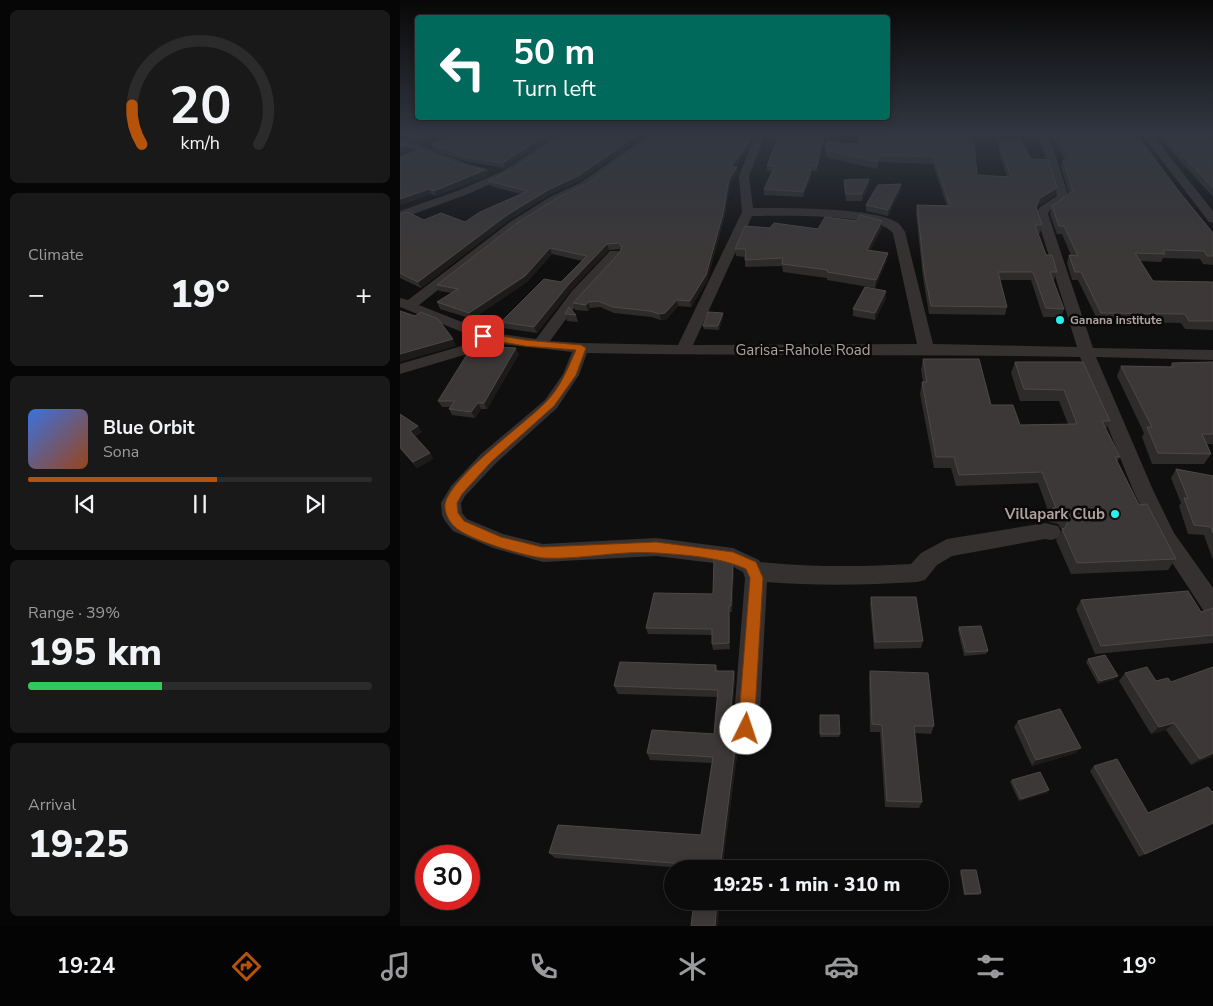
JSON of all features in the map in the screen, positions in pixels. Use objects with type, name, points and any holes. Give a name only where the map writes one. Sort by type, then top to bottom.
[{"type":"street","points":[[400,215],[464,192],[500,176]]},
{"type":"street","points":[[404,304],[527,217],[596,176]]},
{"type":"street","points":[[683,350],[748,212],[744,176]]},
{"type":"street","points":[[1057,176],[1063,197],[1060,201],[1044,210],[1042,214],[1087,354],[1143,490],[1162,530],[1213,606]]},
{"type":"street","points":[[1180,176],[1213,219]]},
{"type":"street","points":[[748,212],[830,213],[871,219],[894,226],[899,232],[926,349]]},
{"type":"street","points":[[540,344],[577,294],[615,254]]},
{"type":"street","name":"Garisa-Rahole Road","points":[[404,304],[483,336],[581,348],[683,350],[926,349],[1213,356]]},
{"type":"street","points":[[400,369],[502,339]]},
{"type":"street","points":[[581,348],[571,375],[551,404],[488,459],[458,491],[451,503],[452,514],[460,524],[500,542],[542,552],[656,548],[733,557],[751,566],[756,578],[746,729]]},
{"type":"street","points":[[754,572],[853,577],[917,573],[929,560],[947,548],[1045,531],[1051,532]]},
{"type":"building","points":[[400,176],[470,176],[434,191],[429,189],[400,199]]},
{"type":"building","points":[[499,176],[578,176],[548,190],[507,215],[418,282],[400,273],[400,214],[407,212],[424,220],[441,213],[465,222],[480,212],[528,191],[488,181]]},
{"type":"building","points":[[598,176],[731,176],[723,214],[706,275],[690,301],[677,300],[665,313],[659,314],[650,311],[613,307],[598,301],[588,302],[586,305],[573,303],[620,252],[622,247],[619,243],[607,244],[569,284],[534,327],[501,322],[544,279],[561,282],[587,256],[550,248],[525,276],[469,313],[437,302],[458,289],[437,285],[517,223],[557,198]]},
{"type":"building","points":[[770,176],[809,176],[803,192],[764,189]]},
{"type":"building","points":[[940,176],[1053,176],[1057,188],[1040,198],[1036,207],[1042,225],[1035,225],[1046,255],[1052,255],[1057,272],[1050,272],[1064,309],[1046,308],[1033,272],[998,272],[1007,307],[931,306],[924,270],[917,205],[950,206]]},
{"type":"building","points":[[1068,176],[1168,176],[1213,233],[1213,256],[1207,256],[1204,251],[1163,250],[1165,254],[1135,253],[1153,281],[1213,282],[1213,321],[1189,321],[1185,314],[1101,313],[1081,272],[1075,272],[1069,255],[1078,256],[1064,226],[1059,226],[1052,206],[1073,191]]},
{"type":"building","points":[[1202,176],[1213,176],[1213,188]]},
{"type":"building","points":[[869,179],[862,194],[846,194],[844,180]]},
{"type":"building","points":[[901,184],[888,210],[866,205],[878,185]]},
{"type":"building","points":[[860,215],[882,221],[867,250],[888,253],[876,280],[827,272],[828,270],[782,264],[783,258],[745,260],[746,249],[735,249],[745,226],[770,228],[774,223],[818,229],[825,217],[857,221]]},
{"type":"building","points":[[865,287],[886,291],[875,313],[853,309]]},
{"type":"building","points":[[569,307],[576,315],[565,314]]},
{"type":"building","points":[[400,311],[415,316],[421,312],[438,319],[453,339],[400,354]]},
{"type":"building","points":[[708,312],[723,313],[718,326],[703,326]]},
{"type":"building","points":[[477,346],[516,348],[484,403],[478,403],[471,412],[449,409],[455,401],[438,401],[471,348]]},
{"type":"building","points":[[923,359],[979,359],[991,405],[1013,405],[1020,425],[1077,424],[1064,390],[1024,389],[1015,362],[1083,362],[1110,421],[1102,421],[1120,457],[1115,457],[1139,505],[1147,504],[1176,559],[1077,563],[1062,529],[1065,528],[1068,520],[1064,513],[1054,511],[1053,508],[1056,508],[1042,472],[959,475],[954,457],[936,457],[922,382],[927,382]]},
{"type":"building","points":[[1213,362],[1213,434],[1202,434],[1211,454],[1158,453],[1147,427],[1152,427],[1121,366],[1174,367],[1172,363]]},
{"type":"building","points":[[400,414],[418,426],[410,431],[430,453],[413,462],[400,447]]},
{"type":"building","points":[[1176,469],[1213,476],[1213,533],[1211,527],[1194,525],[1184,498],[1188,498]]},
{"type":"building","points":[[714,559],[733,563],[731,606],[729,606],[729,643],[712,644],[712,629],[646,628],[654,593],[713,594]]},
{"type":"building","points":[[1188,591],[1201,612],[1213,608],[1213,635],[1101,646],[1081,600]]},
{"type":"building","points":[[871,597],[916,597],[923,641],[875,642]]},
{"type":"building","points":[[981,626],[988,651],[966,652],[959,627]]},
{"type":"building","points":[[1105,655],[1118,676],[1100,681],[1088,659]]},
{"type":"building","points":[[620,662],[716,665],[715,671],[734,671],[730,722],[734,732],[737,734],[721,860],[664,860],[664,862],[549,853],[558,825],[701,835],[713,757],[647,753],[652,730],[714,734],[718,690],[614,686]]},
{"type":"building","points":[[1147,667],[1156,681],[1168,678],[1171,682],[1213,667],[1213,753],[1200,759],[1174,723],[1159,727],[1125,673]]},
{"type":"building","points":[[870,671],[928,673],[934,726],[914,726],[922,802],[887,801],[882,725],[872,724]]},
{"type":"building","points":[[1060,709],[1081,748],[1036,760],[1018,721]]},
{"type":"building","points":[[820,715],[839,715],[840,734],[820,734]]},
{"type":"building","points":[[1117,759],[1148,813],[1208,787],[1213,791],[1213,823],[1145,854],[1094,766]]},
{"type":"building","points":[[1040,772],[1049,790],[1021,799],[1012,780]]},
{"type":"building","points":[[961,870],[976,870],[981,893],[965,894]]},
{"type":"building","points":[[693,910],[716,910],[715,926],[691,926]]},
{"type":"place","name":"Ganana institute","points":[[1060,320]]},
{"type":"place","name":"Villapark Club","points":[[1115,514]]},
{"type":"route","points":[[483,336],[525,343],[581,348],[571,375],[551,404],[488,459],[458,491],[451,503],[452,514],[460,524],[471,531],[500,542],[542,552],[656,548],[733,557],[751,566],[756,578],[746,729]]}]
